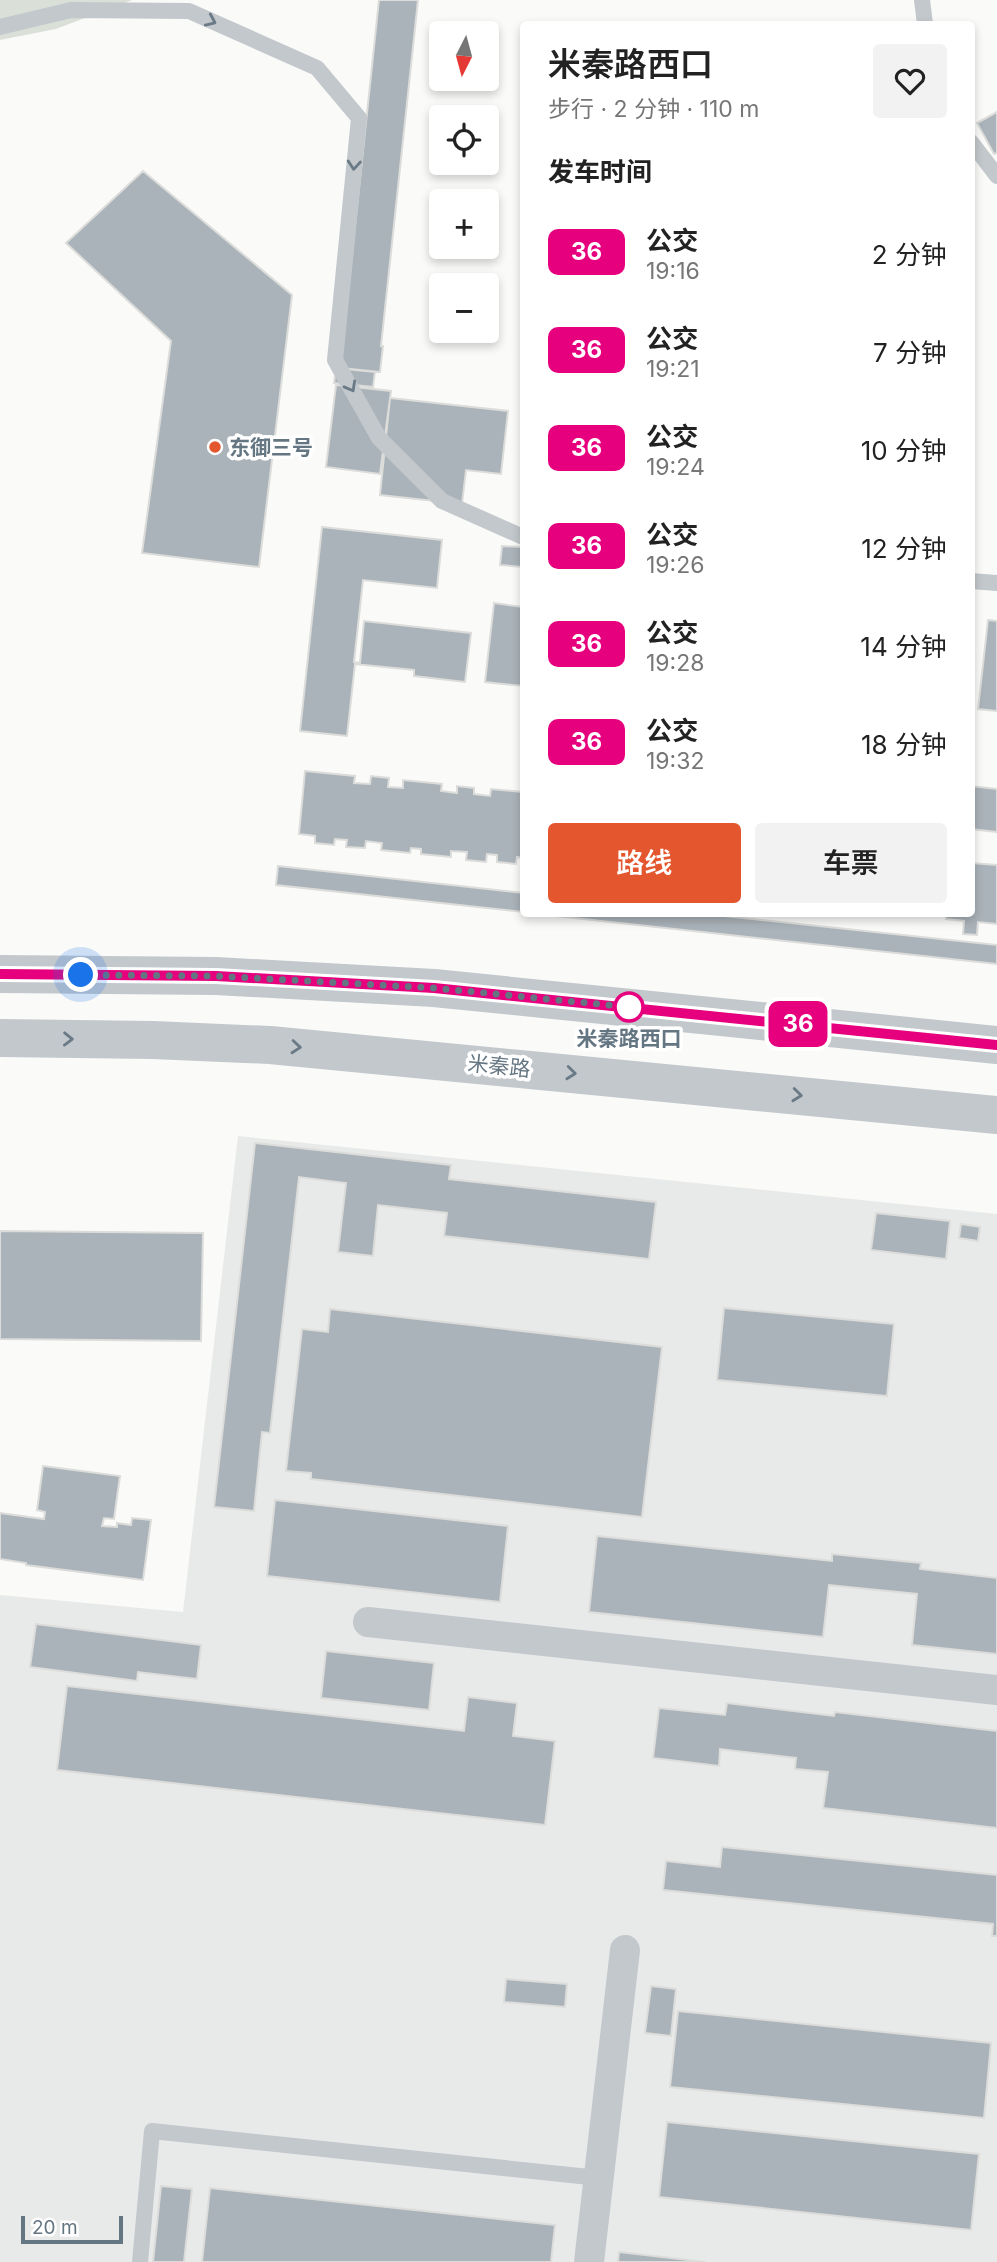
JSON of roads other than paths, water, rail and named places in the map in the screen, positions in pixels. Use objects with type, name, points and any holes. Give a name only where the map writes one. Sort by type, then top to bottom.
[{"type":"street","points":[[0,974],[216,976],[434,988],[997,1045]]},
{"type":"street","name":"米秦路","points":[[0,1038],[271,1045],[997,1115]]},
{"type":"street","points":[[368,1622],[997,1690]]},
{"type":"street","points":[[589,2262],[625,1950]]},
{"type":"lane","points":[[922,0],[925,21]]},
{"type":"lane","points":[[0,27],[71,10],[189,11],[317,68],[359,118],[335,360],[379,438],[442,500],[520,536]]},
{"type":"lane","points":[[975,147],[997,176]]},
{"type":"lane","points":[[975,581],[997,583]]},
{"type":"lane","points":[[140,2262],[152,2130],[599,2178]]},
{"type":"place","name":"东御三号","points":[[215,447]]},
{"type":"place","name":"米秦路西口","points":[[629,1007]]}]
